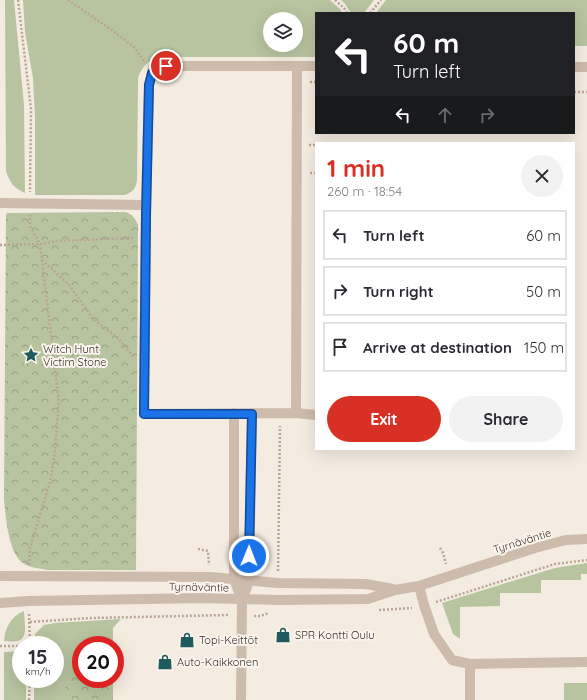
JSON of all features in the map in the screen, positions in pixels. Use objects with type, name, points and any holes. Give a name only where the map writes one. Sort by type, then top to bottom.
[{"type":"street","points":[[315,66],[166,66],[152,73],[149,85],[145,238],[144,369],[144,414],[296,413],[315,415]]},
{"type":"street","points":[[296,413],[297,66]]},
{"type":"street","points":[[575,66],[587,66]]},
{"type":"street","points":[[0,203],[146,205]]},
{"type":"street","points":[[234,414],[234,579],[242,600]]},
{"type":"street","points":[[241,700],[242,600],[248,581],[252,414]]},
{"type":"street","name":"Tyrnäväntie","points":[[0,603],[28,601],[204,598],[242,600],[368,599],[395,590],[419,586],[535,548],[566,540],[587,540]]},
{"type":"street","name":"Tyrnäväntie","points":[[0,576],[204,577],[278,583],[366,584],[395,590]]},
{"type":"street","points":[[419,586],[434,634],[452,660],[470,664],[587,662]]},
{"type":"street","points":[[470,664],[470,700]]},
{"type":"path","points":[[18,0],[31,109],[30,226],[40,244],[59,402],[54,460],[50,482],[30,548],[28,576]]},
{"type":"path","points":[[68,0],[134,47],[152,73]]},
{"type":"path","points":[[335,0],[346,12]]},
{"type":"path","points":[[371,12],[381,0]]},
{"type":"path","points":[[575,92],[587,92]]},
{"type":"path","points":[[310,173],[315,173]]},
{"type":"path","points":[[0,245],[40,244],[56,241],[145,238]]},
{"type":"path","points":[[42,260],[69,285],[94,320],[118,338],[144,369]]},
{"type":"path","points":[[28,601],[30,636]]},
{"type":"path","points":[[0,646],[12,646]]},
{"type":"path","points":[[30,688],[30,700]]},
{"type":"green space","points":[[5,0],[14,0],[24,105],[25,193],[13,185],[6,171]]},
{"type":"green space","points":[[23,0],[330,0],[342,12],[315,12],[315,57],[159,57],[149,62],[141,70],[138,78],[137,183],[130,193],[125,195],[35,195],[35,118],[33,78],[25,32]]},
{"type":"green space","points":[[341,0],[374,0],[365,12],[350,12]]},
{"type":"green space","points":[[386,0],[587,0],[587,46],[575,46],[575,12],[377,12]]},
{"type":"green space","points":[[126,212],[134,217],[138,225],[136,570],[47,570],[32,567],[23,563],[14,551],[7,525],[4,500],[6,215],[7,213]]},
{"type":"green space","points":[[587,563],[587,574],[581,574],[581,580],[541,580],[541,593],[500,593],[500,606],[460,607],[460,639],[453,634],[442,603],[555,568]]},
{"type":"green space","points":[[24,611],[25,629],[23,636],[12,636],[12,641],[4,641],[7,627],[12,619]]},
{"type":"green space","points":[[121,619],[113,628],[113,636],[72,636],[72,688],[94,688],[112,700],[34,700],[34,688],[64,688],[64,636],[35,636],[44,625]]},
{"type":"green space","points":[[4,652],[12,652],[12,688],[26,688],[26,700],[4,700]]},
{"type":"green space","points":[[72,666],[72,688],[113,688],[113,700],[62,700]]},
{"type":"green space","points":[[564,683],[587,683],[587,700],[564,700]]},
{"type":"place","name":"Witch Hunt Victim Stone","points":[[31,355]]},
{"type":"place","name":"SPR Kontti Oulu","points":[[283,635]]},
{"type":"place","name":"Topi-Keittöt","points":[[187,640]]},
{"type":"place","name":"Auto-Kaikkonen","points":[[165,662]]},
{"type":"route","points":[[166,66],[152,73],[149,85],[144,414],[252,414],[249,556]]}]
